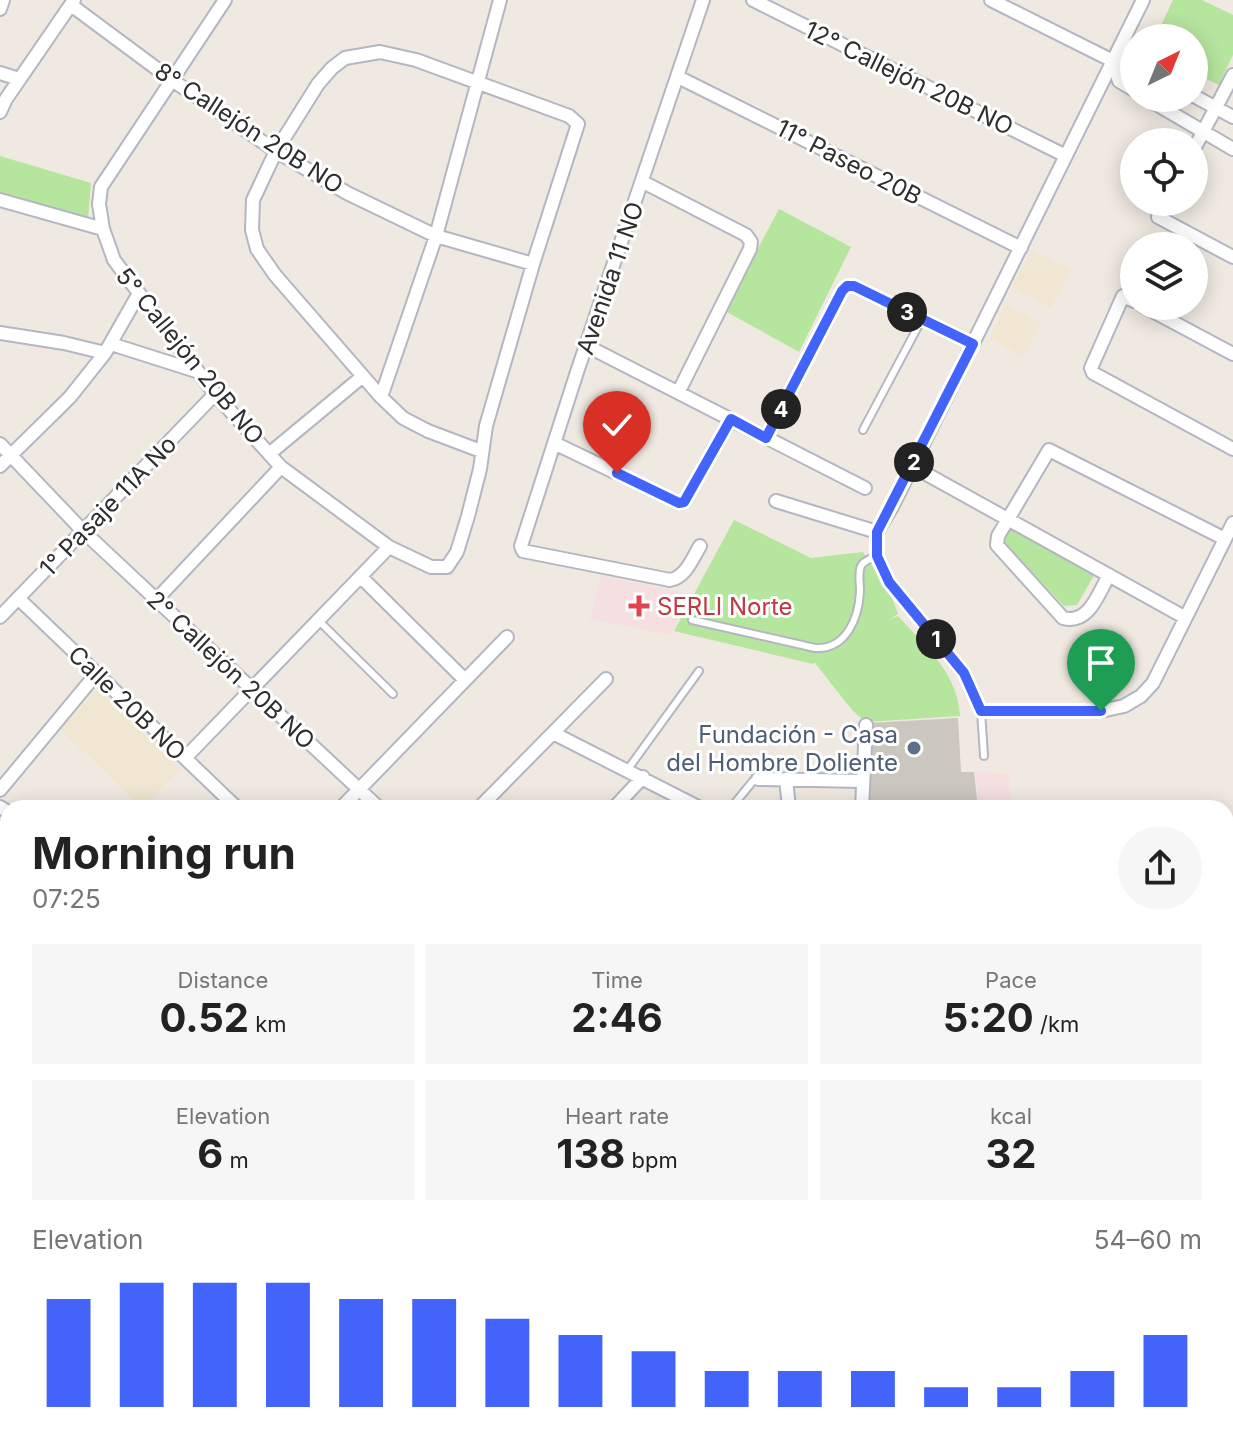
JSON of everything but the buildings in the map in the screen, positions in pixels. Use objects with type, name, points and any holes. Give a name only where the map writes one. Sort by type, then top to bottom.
[{"type":"street","points":[[0,9],[3,0]]},
{"type":"street","name":"5° Callejón 20B NO","points":[[225,0],[101,187],[99,204],[103,229],[114,260],[215,394],[281,467],[389,547],[431,567],[447,567],[457,552],[468,516],[480,469],[481,451]]},
{"type":"street","points":[[381,397],[436,236],[500,0]]},
{"type":"street","name":"Avenida 11 NO","points":[[700,546],[678,579],[670,580],[523,551],[521,546],[703,0]]},
{"type":"street","name":"12° Callejón 20B NO","points":[[753,0],[1066,156]]},
{"type":"street","points":[[991,0],[1120,62]]},
{"type":"street","points":[[1143,0],[877,532],[877,556],[889,582],[964,673],[981,711],[1101,711],[1124,706],[1141,696],[1153,683],[1233,523]]},
{"type":"street","points":[[0,112],[72,2]]},
{"type":"street","name":"8° Callejón 20B NO","points":[[72,2],[172,80],[276,151],[347,193],[436,236],[533,264]]},
{"type":"street","points":[[380,52],[416,60],[575,119],[578,124],[533,264],[481,451],[403,418],[275,275],[257,249],[252,230],[253,200],[276,151],[318,84],[345,58],[380,52]]},
{"type":"street","points":[[1113,61],[1120,82]]},
{"type":"street","points":[[0,73],[19,79]]},
{"type":"street","points":[[1205,128],[1233,75]]},
{"type":"street","name":"11° Paseo 20B","points":[[678,77],[1021,248]]},
{"type":"street","points":[[1208,103],[1233,117]]},
{"type":"street","points":[[1169,112],[1195,128]]},
{"type":"street","points":[[1208,136],[1233,149]]},
{"type":"street","points":[[643,182],[746,235],[751,242],[679,391]]},
{"type":"street","points":[[0,200],[103,229]]},
{"type":"street","points":[[1158,216],[1233,257]]},
{"type":"street","points":[[766,438],[847,286],[854,286],[973,344]]},
{"type":"street","points":[[0,466],[70,397],[108,348],[138,295]]},
{"type":"street","points":[[1120,303],[1091,368],[1093,373],[1233,449]]},
{"type":"street","points":[[1169,320],[1233,354]]},
{"type":"street","points":[[0,333],[108,348],[197,371]]},
{"type":"street","points":[[587,346],[865,488]]},
{"type":"street","points":[[269,454],[363,376]]},
{"type":"street","name":"1° Pasaje 11A No","points":[[0,617],[215,394]]},
{"type":"street","points":[[554,443],[679,503],[684,502],[731,419]]},
{"type":"street","name":"2° Callejón 20B NO","points":[[0,444],[83,531],[371,800]]},
{"type":"street","points":[[1109,575],[1089,610],[1082,618],[1073,621],[1063,618],[997,545],[998,536],[1049,450],[1225,539]]},
{"type":"street","points":[[912,466],[1184,617]]},
{"type":"street","points":[[156,600],[281,467]]},
{"type":"street","points":[[776,501],[877,532]]},
{"type":"street","points":[[185,758],[389,547]]},
{"type":"street","points":[[361,577],[465,680]]},
{"type":"street","name":"Calle 20B NO","points":[[18,598],[229,800]]},
{"type":"street","points":[[349,800],[507,637]]},
{"type":"street","points":[[0,790],[97,673]]},
{"type":"street","points":[[487,800],[606,679]]},
{"type":"street","points":[[862,800],[866,725]]},
{"type":"street","points":[[553,733],[685,800]]},
{"type":"street","points":[[621,800],[643,777]]},
{"type":"street","points":[[758,779],[862,781]]},
{"type":"street","points":[[786,779],[788,800]]},
{"type":"lane","points":[[863,430],[922,319]]},
{"type":"lane","points":[[692,620],[815,648],[829,646],[852,628],[860,595],[861,567],[863,562],[877,556]]},
{"type":"lane","points":[[318,620],[393,694]]},
{"type":"lane","points":[[628,769],[699,671]]},
{"type":"lane","points":[[981,711],[984,756]]},
{"type":"lane","points":[[738,800],[758,779]]},
{"type":"shaded area","points":[[1032,249],[1071,270],[1051,308],[1012,287]]},
{"type":"shaded area","points":[[1006,304],[1041,323],[1023,356],[990,338]]},
{"type":"shaded area","name":"SERLI Norte","points":[[601,576],[690,594],[671,635],[590,619]]},
{"type":"shaded area","points":[[98,690],[180,769],[151,800],[135,800],[60,729]]},
{"type":"shaded area","points":[[975,772],[1009,774],[1011,800],[979,800]]},
{"type":"green space","points":[[1173,0],[1202,0],[1233,15],[1233,55],[1219,85],[1208,80],[1208,24],[1162,24]]},
{"type":"green space","points":[[0,156],[91,183],[88,219],[0,193]]},
{"type":"green space","points":[[779,209],[851,247],[799,352],[725,311]]},
{"type":"green space","points":[[734,520],[811,558],[863,552],[891,595],[898,614],[889,620],[898,616],[947,673],[958,701],[960,716],[866,722],[852,710],[815,663],[819,660],[813,664],[674,631]]},
{"type":"green space","points":[[1011,526],[1096,572],[1077,605],[1064,606],[1004,543]]},
{"type":"place","name":"SERLI Norte","points":[[639,606]]},
{"type":"place","name":"Fundación - Casa del Hombre Doliente","points":[[914,748]]},
{"type":"route","points":[[617,473],[679,503],[684,502],[731,419],[766,438],[847,286],[854,286],[973,344],[877,532],[877,556],[889,582],[964,673],[981,711],[1101,711]]}]
